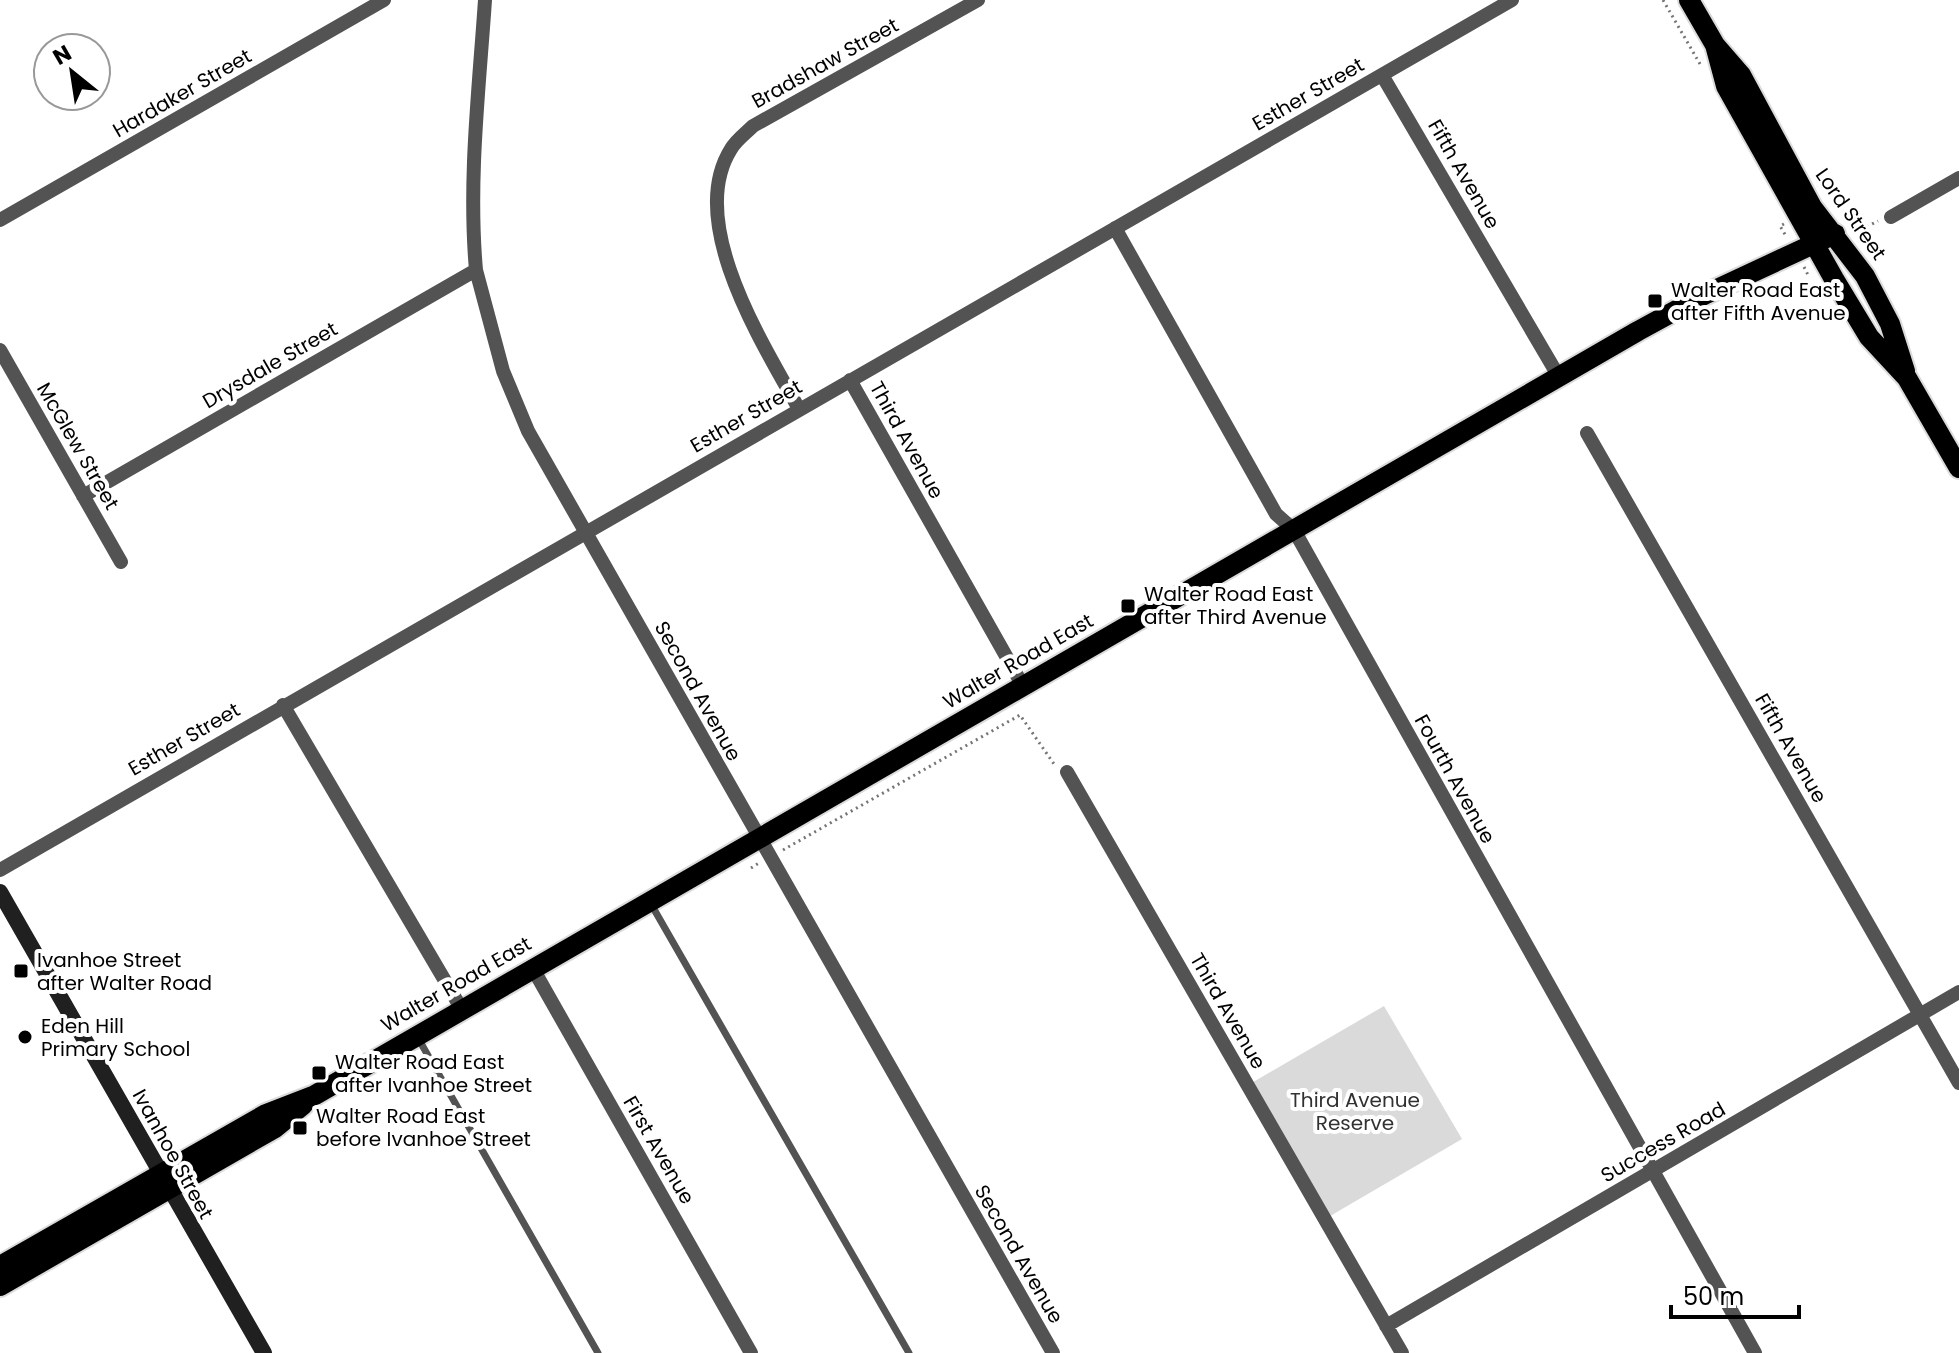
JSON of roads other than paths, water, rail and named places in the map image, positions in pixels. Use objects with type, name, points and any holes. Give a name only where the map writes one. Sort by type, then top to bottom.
[{"type":"main road","name":"Lord Street","points":[[1689,0],[1715,45],[1741,75],[1809,202],[1844,234],[1890,324],[1907,378],[1959,468]]},
{"type":"main road","name":"Lord Street","points":[[1715,45],[1726,86],[1815,245],[1869,337],[1907,378]]},
{"type":"main road","name":"Walter Road East","points":[[0,1286],[164,1183],[266,1114],[315,1095],[532,967],[1704,295],[1844,234]]},
{"type":"main road","name":"Walter Road East","points":[[0,1266],[164,1183]]},
{"type":"street","name":"Hardaker Street","points":[[0,220],[384,0]]},
{"type":"street","name":"Second Avenue","points":[[485,0],[474,151],[476,270],[513,400],[1053,1353]]},
{"type":"street","name":"Bradshaw Street","points":[[799,409],[750,320],[728,264],[720,223],[718,181],[732,148],[753,126],[978,0]]},
{"type":"street","name":"Esther Street","points":[[0,870],[1512,0]]},
{"type":"street","name":"Fifth Avenue","points":[[1382,75],[1559,377]]},
{"type":"street","points":[[1891,217],[1959,178]]},
{"type":"street","name":"Fourth Avenue","points":[[1115,228],[1276,514],[1294,530],[1755,1353]]},
{"type":"street","name":"Drysdale Street","points":[[83,496],[476,270]]},
{"type":"street","name":"McGlew Street","points":[[0,350],[121,562]]},
{"type":"street","name":"Third Avenue","points":[[850,380],[1023,686]]},
{"type":"street","name":"Fifth Avenue","points":[[1587,433],[1959,1083]]},
{"type":"street","points":[[283,705],[461,1008]]},
{"type":"street","name":"Third Avenue","points":[[1067,772],[1402,1353]]},
{"type":"street","name":"Ivanhoe Street","points":[[0,892],[264,1353]]},
{"type":"street","name":"First Avenue","points":[[532,967],[751,1353]]},
{"type":"street","name":"Success Road","points":[[1386,1326],[1959,992]]},
{"type":"lane","points":[[650,902],[909,1353]]},
{"type":"lane","points":[[417,1036],[598,1353]]},
{"type":"place","name":"Walter Road East after Fifth Avenue","points":[[1655,301]]},
{"type":"place","name":"Walter Road East after Third Avenue","points":[[1128,606]]},
{"type":"place","name":"Ivanhoe Street after Walter Road","points":[[21,971]]},
{"type":"place","name":"Eden Hill Primary School","points":[[25,1037]]},
{"type":"place","name":"Walter Road East after Ivanhoe Street","points":[[319,1073]]},
{"type":"place","name":"Walter Road East before Ivanhoe Street","points":[[300,1128]]},
{"type":"park label","name":"Third Avenue Reserve","points":[[1355,1112]]}]
